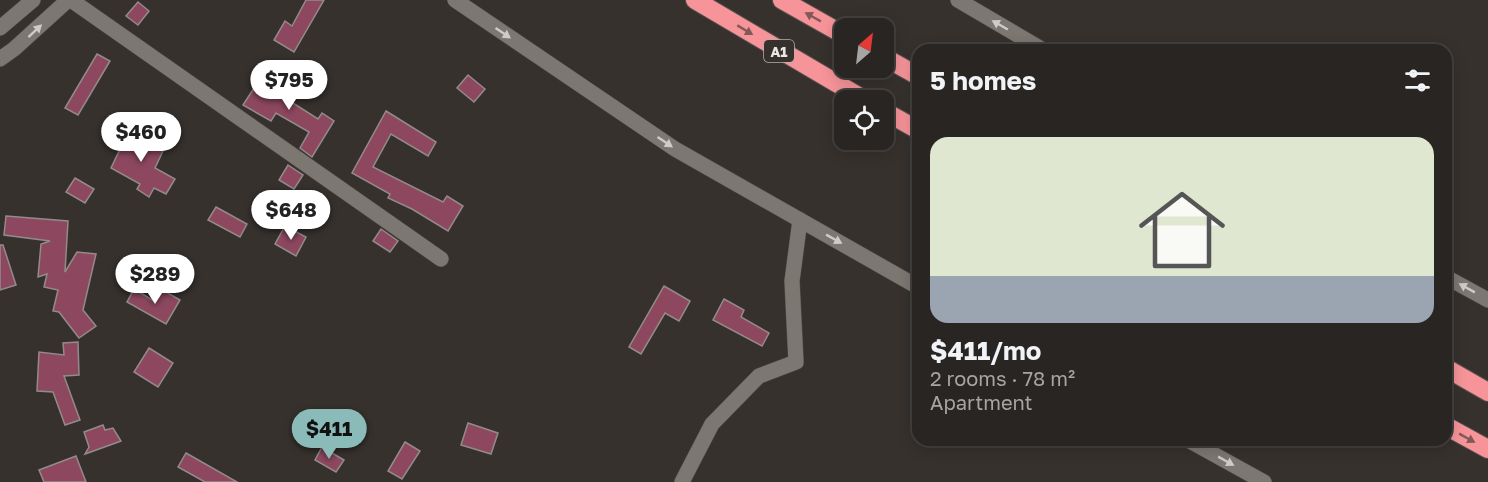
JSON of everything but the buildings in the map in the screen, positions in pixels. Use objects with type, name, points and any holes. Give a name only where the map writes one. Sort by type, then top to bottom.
[{"type":"highway","name":"A1","points":[[695,0],[849,90]]},
{"type":"highway","points":[[783,0],[834,29]]},
{"type":"highway","points":[[894,63],[912,73]]},
{"type":"highway","points":[[894,117],[912,127]]},
{"type":"highway","points":[[1452,371],[1488,392]]},
{"type":"highway","points":[[1452,429],[1488,449]]},
{"type":"street","points":[[0,28],[33,0]]},
{"type":"street","points":[[0,59],[69,0],[441,260]]},
{"type":"street","points":[[455,0],[675,150],[912,284]]},
{"type":"street","points":[[958,0],[1033,44]]},
{"type":"street","points":[[682,482],[712,424],[759,376],[796,362],[792,281],[800,220]]},
{"type":"street","points":[[1452,280],[1488,300]]},
{"type":"street","points":[[1199,446],[1264,482]]}]
